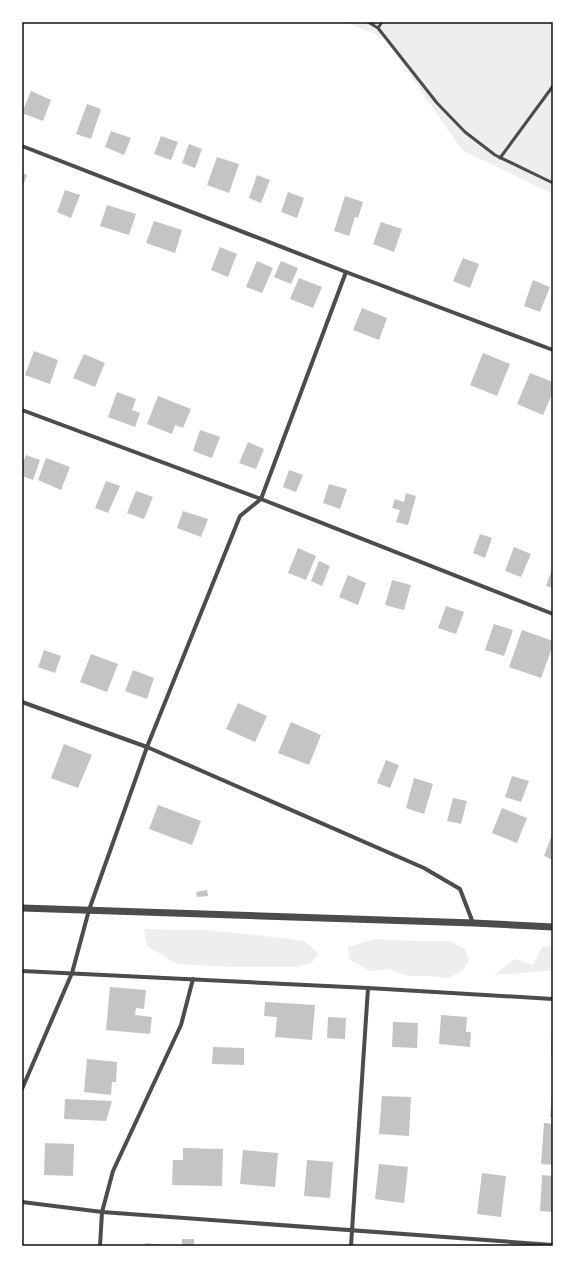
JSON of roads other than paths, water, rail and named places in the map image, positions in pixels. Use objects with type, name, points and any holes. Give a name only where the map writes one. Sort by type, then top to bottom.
[{"type":"street","points":[[22,146],[346,272],[553,350]]},
{"type":"street","points":[[22,1089],[72,973],[90,910],[147,747],[240,516],[261,498],[346,272]]},
{"type":"street","points":[[22,410],[261,498],[553,614]]},
{"type":"street","points":[[22,702],[147,747],[424,868],[460,889],[474,923]]},
{"type":"street","points":[[22,908],[553,927]]},
{"type":"street","points":[[22,971],[368,988],[553,999]]},
{"type":"street","points":[[100,1246],[102,1212],[113,1171],[181,1024],[193,979]]},
{"type":"street","points":[[351,1246],[368,988]]},
{"type":"street","points":[[22,1202],[102,1212],[553,1245]]},
{"type":"lane","points":[[368,22],[378,28],[437,103],[465,132],[500,158],[553,183]]},
{"type":"lane","points":[[378,28],[382,22]]},
{"type":"lane","points":[[500,158],[553,86]]}]
